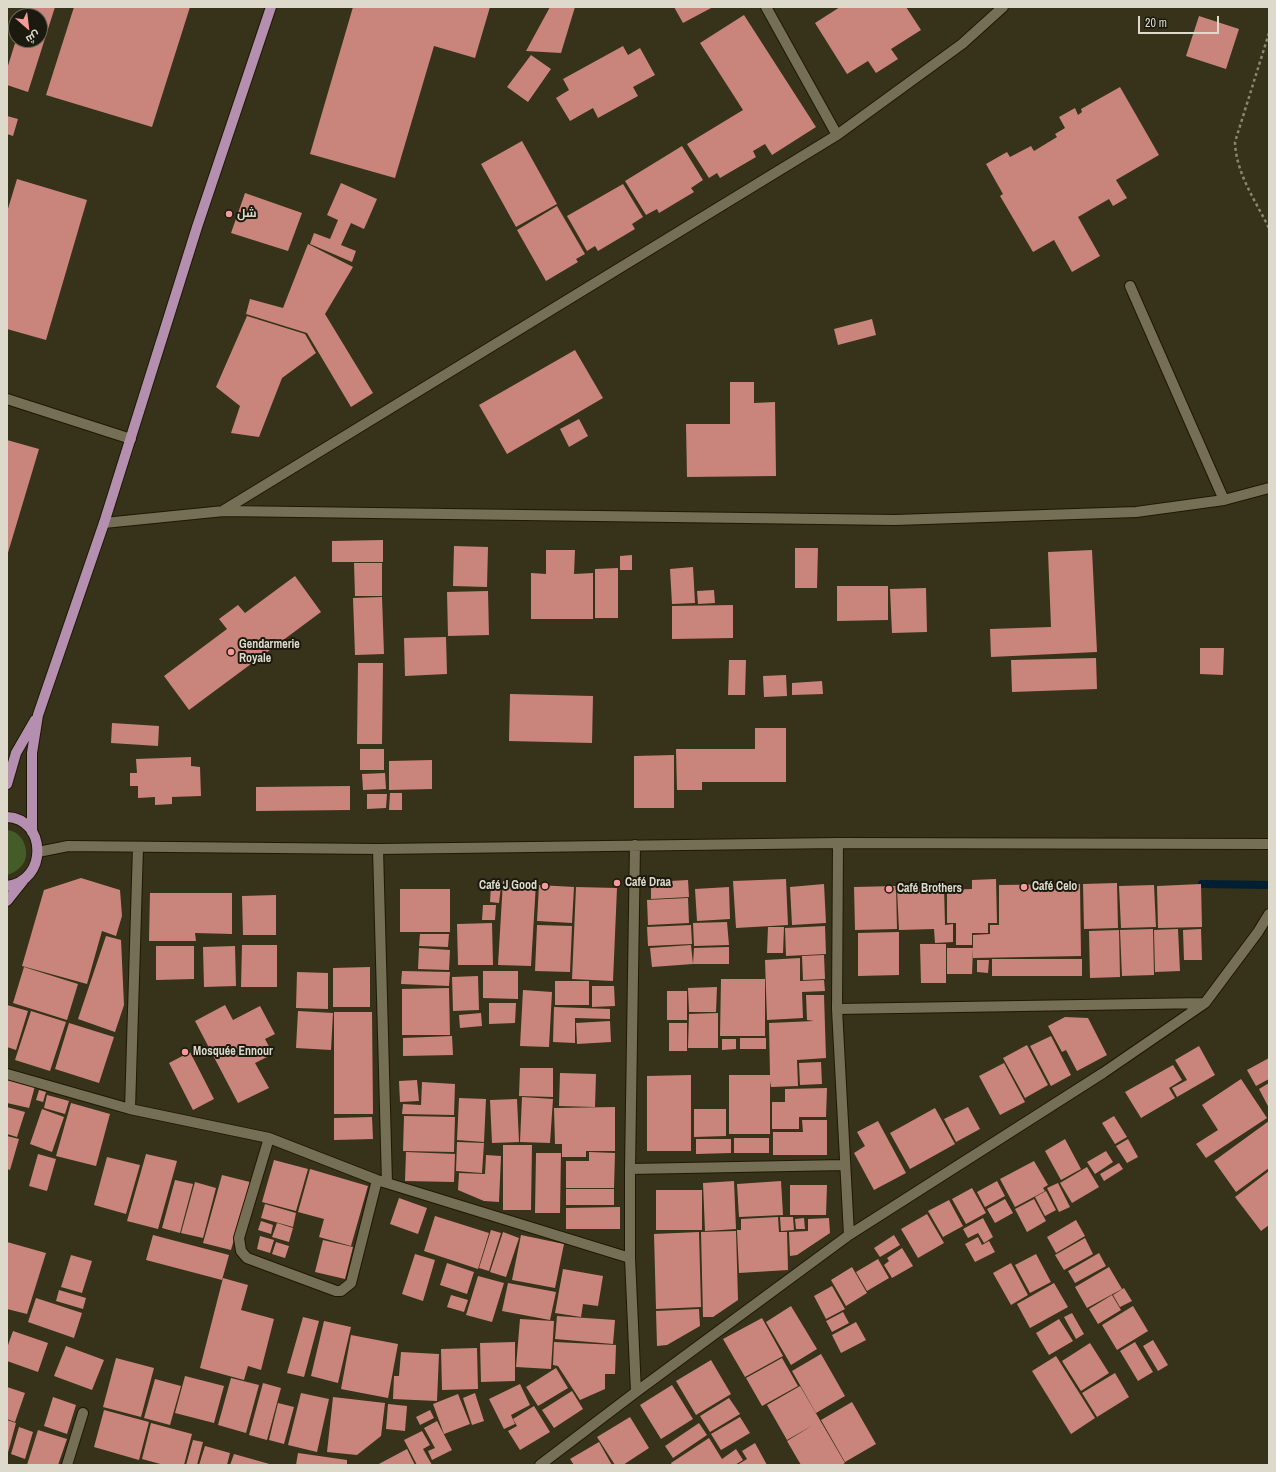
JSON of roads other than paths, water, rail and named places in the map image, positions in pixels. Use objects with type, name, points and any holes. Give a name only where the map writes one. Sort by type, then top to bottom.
[{"type":"main road","points":[[32,832],[32,753],[38,714],[104,523],[198,227],[271,7]]},
{"type":"main road","points":[[7,784],[16,753],[38,714]]},
{"type":"main road","points":[[7,817],[23,822],[32,832],[37,841],[38,852],[32,872],[7,901]]},
{"type":"main road","points":[[7,886],[24,880]]},
{"type":"street","points":[[766,7],[837,135]]},
{"type":"street","points":[[224,510],[837,135],[962,44],[1003,7]]},
{"type":"street","points":[[1130,286],[1224,500]]},
{"type":"street","points":[[7,399],[131,439]]},
{"type":"street","points":[[104,523],[224,510],[895,520],[1136,512],[1224,500],[1269,488]]},
{"type":"street","points":[[38,852],[68,846],[378,849],[838,843],[1269,844]]},
{"type":"street","points":[[838,843],[837,1009],[844,1165],[849,1235]]},
{"type":"street","points":[[635,845],[630,1258],[636,1392]]},
{"type":"street","points":[[130,1109],[138,847]]},
{"type":"street","points":[[269,1138],[239,1238],[241,1252],[247,1258],[336,1291],[341,1291],[351,1283],[382,1181],[378,849]]},
{"type":"street","points":[[540,1465],[636,1392],[849,1235],[1103,1073],[1205,1003],[1258,932],[1269,914]]},
{"type":"street","points":[[837,1009],[1205,1003]]},
{"type":"street","points":[[7,1074],[130,1109],[269,1138],[382,1181],[630,1258]]},
{"type":"street","points":[[630,1169],[844,1165]]},
{"type":"street","points":[[67,1465],[82,1414]]},
{"type":"waterway","points":[[1202,884],[1269,885]]},
{"type":"place","name":"شل","points":[[229,214]]},
{"type":"place","name":"Gendarmerie Royale","points":[[231,652]]},
{"type":"place","name":"Café Draa","points":[[617,883]]},
{"type":"place","name":"Café J Good","points":[[545,886]]},
{"type":"place","name":"Café Celo","points":[[1024,887]]},
{"type":"place","name":"Café Brothers","points":[[889,889]]},
{"type":"place","name":"Mosquée Ennour","points":[[185,1052]]}]
